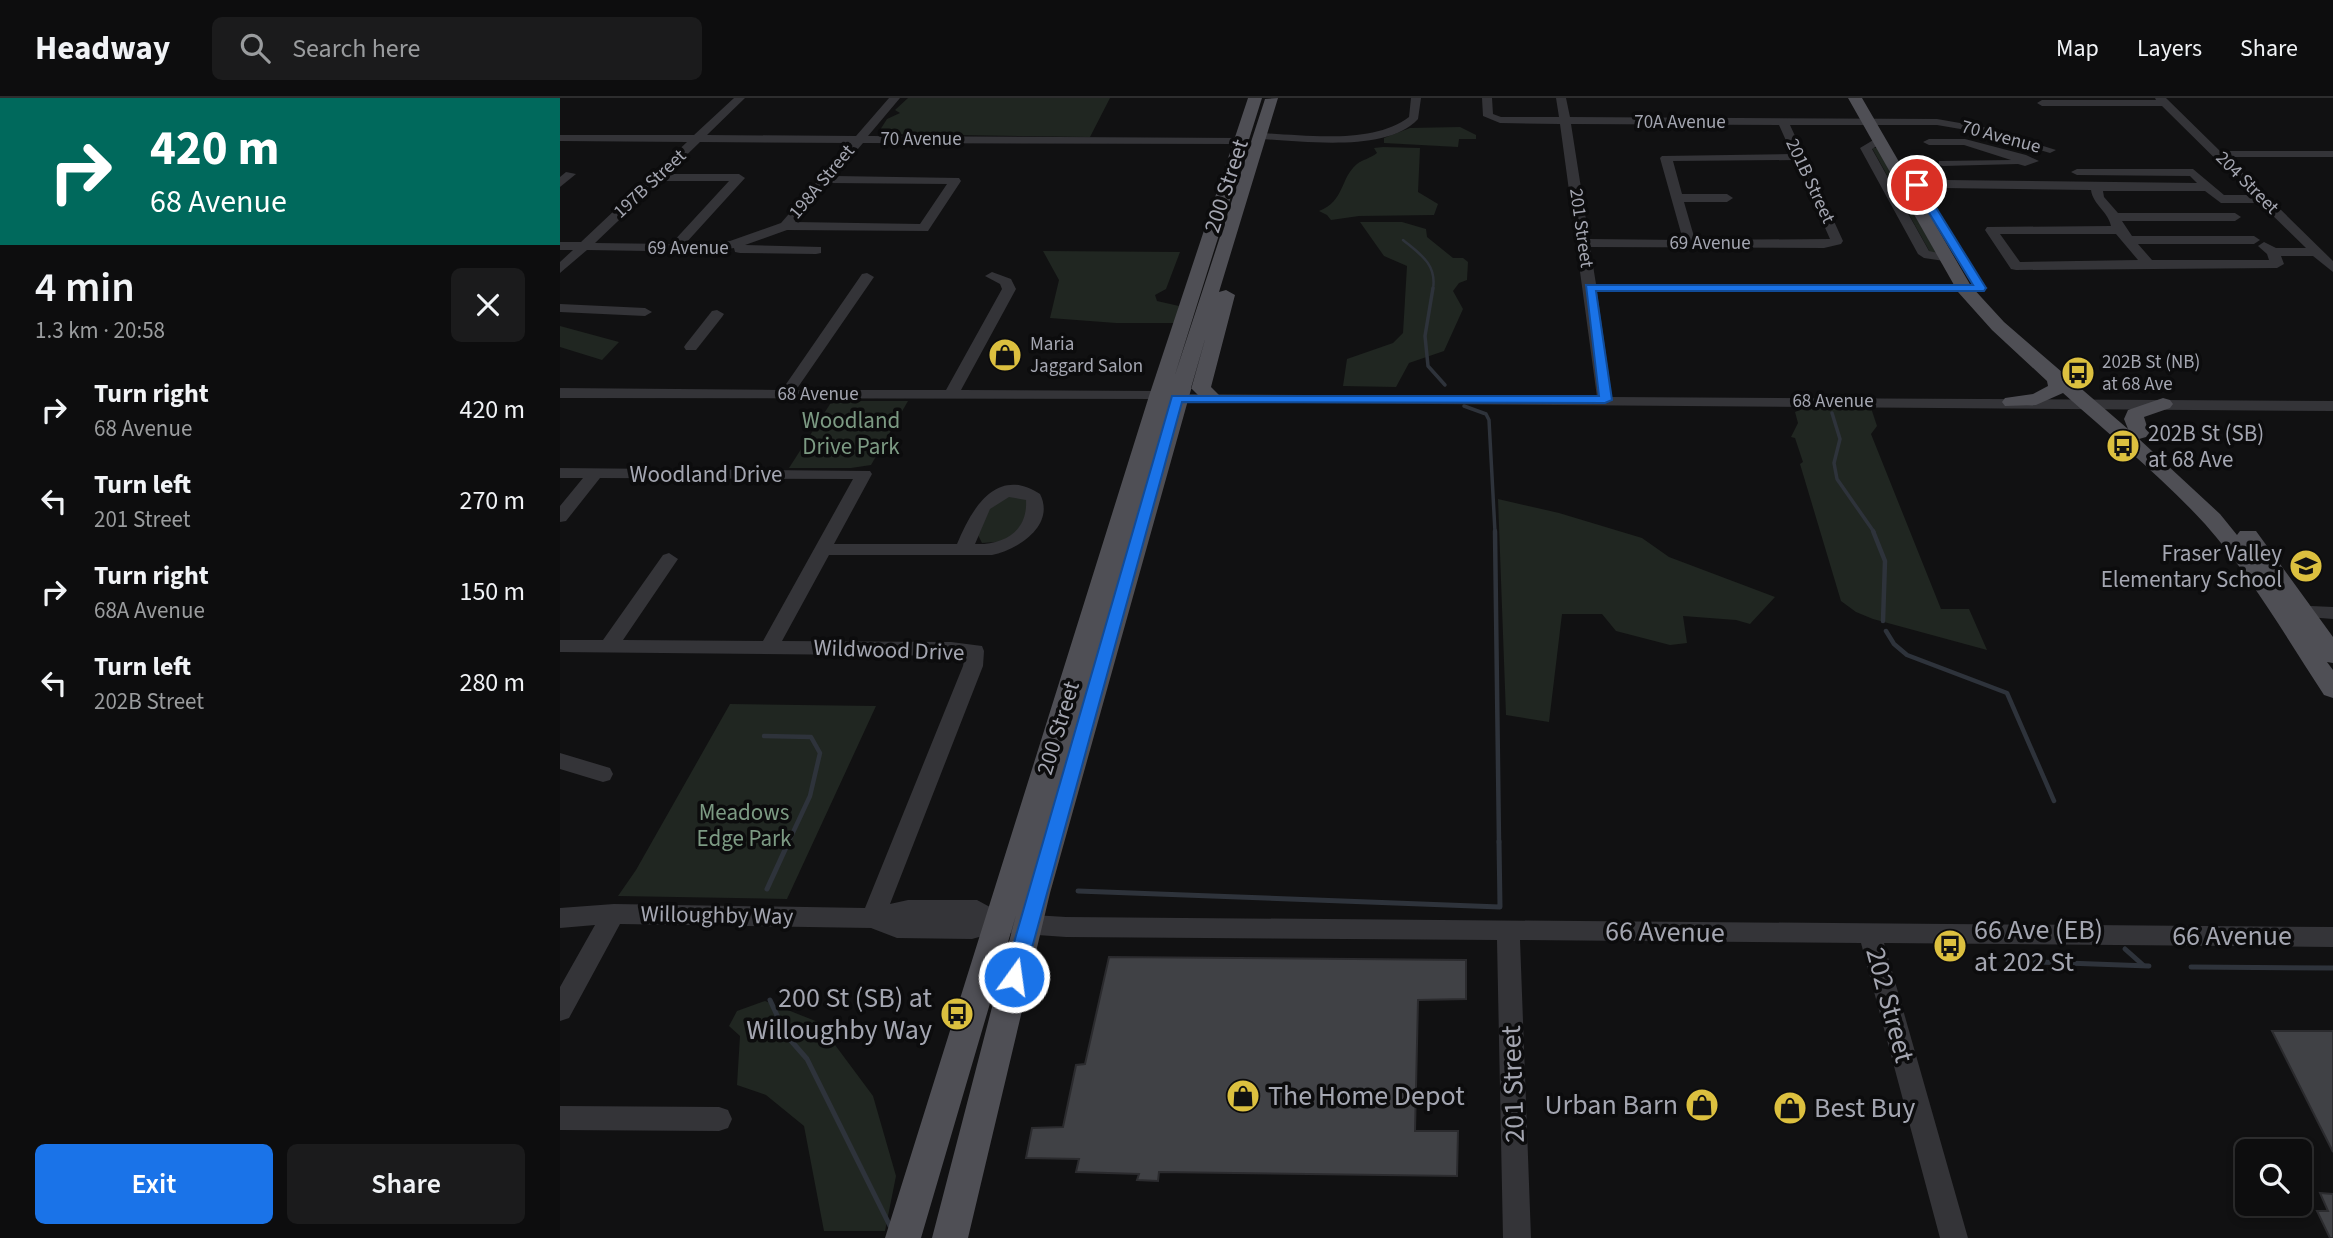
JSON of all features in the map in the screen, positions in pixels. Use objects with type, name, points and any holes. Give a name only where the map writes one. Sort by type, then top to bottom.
[{"type":"main road","name":"200 Street","points":[[902,1238],[1013,923],[1168,398],[1240,141],[1255,98]]},
{"type":"main road","name":"200 Street","points":[[1168,398],[1228,241],[1272,98]]},
{"type":"main road","points":[[1855,98],[1874,121],[1972,288],[1998,326],[2047,370],[2139,433],[2231,517],[2269,562],[2291,611],[2333,689]]},
{"type":"main road","points":[[1866,98],[1879,141],[1945,259],[2212,519],[2291,611],[2333,655]]},
{"type":"main road","points":[[1240,141],[1251,146],[1254,154]]},
{"type":"main road","points":[[1209,395],[1201,388],[1227,290],[1228,241]]},
{"type":"main road","points":[[2012,402],[2034,400],[2054,392],[2058,388],[2056,381],[2047,370]]},
{"type":"main road","points":[[2139,433],[2135,414],[2163,404]]},
{"type":"main road","name":"200 Street","points":[[950,1238],[1013,923]]},
{"type":"street","name":"197B Street","points":[[560,269],[740,98]]},
{"type":"street","name":"198A Street","points":[[735,245],[760,238],[785,226],[895,98]]},
{"type":"street","points":[[1260,136],[1362,137],[1385,134],[1411,122],[1416,115],[1416,98]]},
{"type":"street","name":"70A Avenue","points":[[1487,98],[1488,116],[1492,119],[1874,121]]},
{"type":"street","name":"201 Street","points":[[1561,98],[1605,400]]},
{"type":"street","points":[[2042,103],[2163,101]]},
{"type":"street","name":"204 Street","points":[[2163,101],[2333,268]]},
{"type":"street","name":"70 Avenue","points":[[1874,121],[1956,124],[1979,128],[2043,149],[2026,160]]},
{"type":"street","name":"201B Street","points":[[1783,122],[1837,241]]},
{"type":"street","points":[[1921,130],[1958,184]]},
{"type":"street","name":"70 Avenue","points":[[560,138],[1240,141]]},
{"type":"street","points":[[1929,142],[1965,142],[2026,160],[2051,184]]},
{"type":"street","points":[[2217,154],[2333,154]]},
{"type":"street","points":[[1690,243],[1666,158],[1798,157]]},
{"type":"street","points":[[1943,163],[2026,160]]},
{"type":"street","points":[[2077,172],[2193,173],[2221,199],[2254,240],[2273,251],[2317,252]]},
{"type":"street","points":[[560,183],[565,174]]},
{"type":"street","points":[[659,177],[739,178],[674,248]]},
{"type":"street","points":[[785,226],[923,228],[955,181],[824,179]]},
{"type":"street","points":[[1943,184],[2208,187]]},
{"type":"street","points":[[2097,187],[2098,198],[2148,264]]},
{"type":"street","points":[[1677,198],[1727,198]]},
{"type":"street","points":[[2221,199],[2263,199]]},
{"type":"street","points":[[2121,229],[2235,217]]},
{"type":"street","points":[[2254,240],[2121,229],[1991,230],[2019,270],[2148,264],[2277,264],[2273,251]]},
{"type":"street","name":"69 Avenue","points":[[1583,243],[1824,244],[1837,241]]},
{"type":"street","name":"69 Avenue","points":[[560,246],[674,248],[735,245],[741,250],[816,250]]},
{"type":"street","points":[[952,394],[1009,289],[1006,282],[992,276]]},
{"type":"street","points":[[786,394],[867,277]]},
{"type":"street","points":[[1590,288],[1972,288]]},
{"type":"street","points":[[560,308],[645,312]]},
{"type":"street","points":[[691,347],[717,314]]},
{"type":"street","name":"68 Avenue","points":[[560,393],[2333,406]]},
{"type":"street","name":"68 Avenue","points":[[1209,395],[1313,394],[1333,398]]},
{"type":"street","name":"Woodland Drive","points":[[560,473],[864,474],[769,647]]},
{"type":"street","points":[[560,517],[596,473]]},
{"type":"street","points":[[824,549],[964,549]]},
{"type":"street","points":[[609,646],[669,559]]},
{"type":"street","points":[[2291,611],[2333,613]]},
{"type":"street","name":"Wildwood Drive","points":[[560,646],[951,648],[975,651],[973,666],[873,918]]},
{"type":"street","points":[[560,761],[603,774]]},
{"type":"street","points":[[560,1010],[614,914]]},
{"type":"street","name":"Willoughby Way","points":[[560,918],[614,914],[873,918],[897,928],[972,929],[1013,923]]},
{"type":"street","name":"66 Avenue","points":[[1013,923],[1066,927],[2333,937]]},
{"type":"street","name":"201 Street","points":[[1508,930],[1517,1238]]},
{"type":"street","name":"202 Street","points":[[1870,934],[1954,1238]]},
{"type":"street","points":[[560,1118],[719,1119]]},
{"type":"green space","points":[[908,98],[1110,98],[1090,137],[885,134],[880,130],[887,119],[900,113],[895,110]]},
{"type":"green space","points":[[1460,127],[1476,135],[1476,139],[1459,139],[1458,147],[1384,143],[1384,138],[1410,128]]},
{"type":"green space","points":[[1374,148],[1420,148],[1418,192],[1438,204],[1434,215],[1359,216],[1331,220],[1319,211],[1334,201],[1357,164],[1377,153]]},
{"type":"green space","points":[[1872,148],[1877,148],[1938,256],[1931,254]]},
{"type":"green space","points":[[1360,222],[1402,222],[1426,229],[1427,237],[1453,258],[1463,258],[1468,262],[1467,280],[1459,283],[1453,291],[1463,309],[1444,351],[1409,363],[1396,387],[1343,386],[1347,359],[1393,343],[1403,333],[1407,266],[1384,256]]},
{"type":"green space","points":[[1043,251],[1180,252],[1166,289],[1155,295],[1157,301],[1179,306],[1175,323],[1116,323],[1050,318],[1059,280]]},
{"type":"green space","points":[[560,326],[619,342],[602,360],[560,347]]},
{"type":"green space","name":"Woodland Drive Park","points":[[832,401],[908,401],[871,465],[851,468],[789,468]]},
{"type":"green space","points":[[1804,408],[1871,408],[1877,426],[1871,434],[1941,609],[1969,609],[1987,650],[1873,619],[1856,612],[1841,601],[1800,464],[1803,462],[1795,438],[1791,437],[1798,423],[1795,412]]},
{"type":"green space","points":[[1005,496],[1027,499],[1027,510],[1022,522],[1009,541],[982,543],[978,535],[991,505]]},
{"type":"green space","points":[[1498,499],[1559,513],[1642,538],[1669,557],[1775,597],[1750,624],[1736,620],[1683,616],[1687,643],[1670,645],[1616,631],[1602,614],[1562,614],[1549,722],[1506,715]]},
{"type":"green space","name":"Meadows Edge Park","points":[[730,704],[876,706],[787,899],[618,896],[636,870]]},
{"type":"green space","points":[[765,1001],[818,1022],[873,1096],[896,1176],[885,1231],[824,1231],[804,1126],[766,1095],[737,1085],[740,1036],[729,1026],[737,1011]]},
{"type":"building","name":"The Home Depot","points":[[1109,957],[1466,960],[1466,999],[1418,1000],[1415,1131],[1458,1131],[1457,1176],[1159,1172],[1158,1181],[1137,1180],[1139,1174],[1076,1172],[1079,1159],[1026,1158],[1032,1128],[1063,1127],[1076,1065],[1085,1064]]},
{"type":"building","points":[[2272,1031],[2333,1031],[2333,1152]]},
{"type":"building","points":[[2320,1193],[2333,1194],[2333,1238],[2330,1238],[2317,1211],[2328,1211]]},
{"type":"waterway","points":[[1403,240],[1430,266],[1434,280],[1433,289]]},
{"type":"waterway","points":[[1433,288],[1425,336],[1428,366],[1445,385]]},
{"type":"waterway","points":[[1464,406],[1486,414],[1489,420],[1495,532]]},
{"type":"waterway","points":[[1832,413],[1840,439],[1834,463],[1837,479],[1874,532]]},
{"type":"waterway","points":[[1495,531],[1499,843]]},
{"type":"waterway","points":[[1873,531],[1885,561],[1883,621]]},
{"type":"waterway","points":[[1886,631],[1894,644],[1907,655],[2007,693],[2054,801]]},
{"type":"waterway","points":[[764,736],[811,737],[820,753],[810,796],[788,843]]},
{"type":"waterway","points":[[767,889],[789,841]]},
{"type":"waterway","points":[[1078,891],[1500,907],[1499,841]]},
{"type":"waterway","points":[[2125,949],[2143,965]]},
{"type":"waterway","points":[[2008,961],[2149,966]]},
{"type":"waterway","points":[[2191,967],[2333,968]]},
{"type":"waterway","points":[[770,1000],[786,1035],[807,1059],[890,1226]]},
{"type":"place","name":"Maria Jaggard Salon","points":[[1005,355]]},
{"type":"place","name":"202B St (NB) at 68 Ave","points":[[2078,373]]},
{"type":"place","name":"202B St (SB) at 68 Ave","points":[[2123,446]]},
{"type":"place","name":"Fraser Valley Elementary School","points":[[2306,566]]},
{"type":"place","name":"66 Ave (EB) at 202 St","points":[[1950,946]]},
{"type":"place","name":"200 St (SB) at Willoughby Way","points":[[957,1014]]},
{"type":"place","name":"The Home Depot","points":[[1243,1096]]},
{"type":"place","name":"Urban Barn","points":[[1702,1105]]},
{"type":"place","name":"Best Buy","points":[[1790,1108]]},
{"type":"route","points":[[1014,977],[1177,399],[1605,400],[1590,288],[1980,288],[1917,185]]}]
